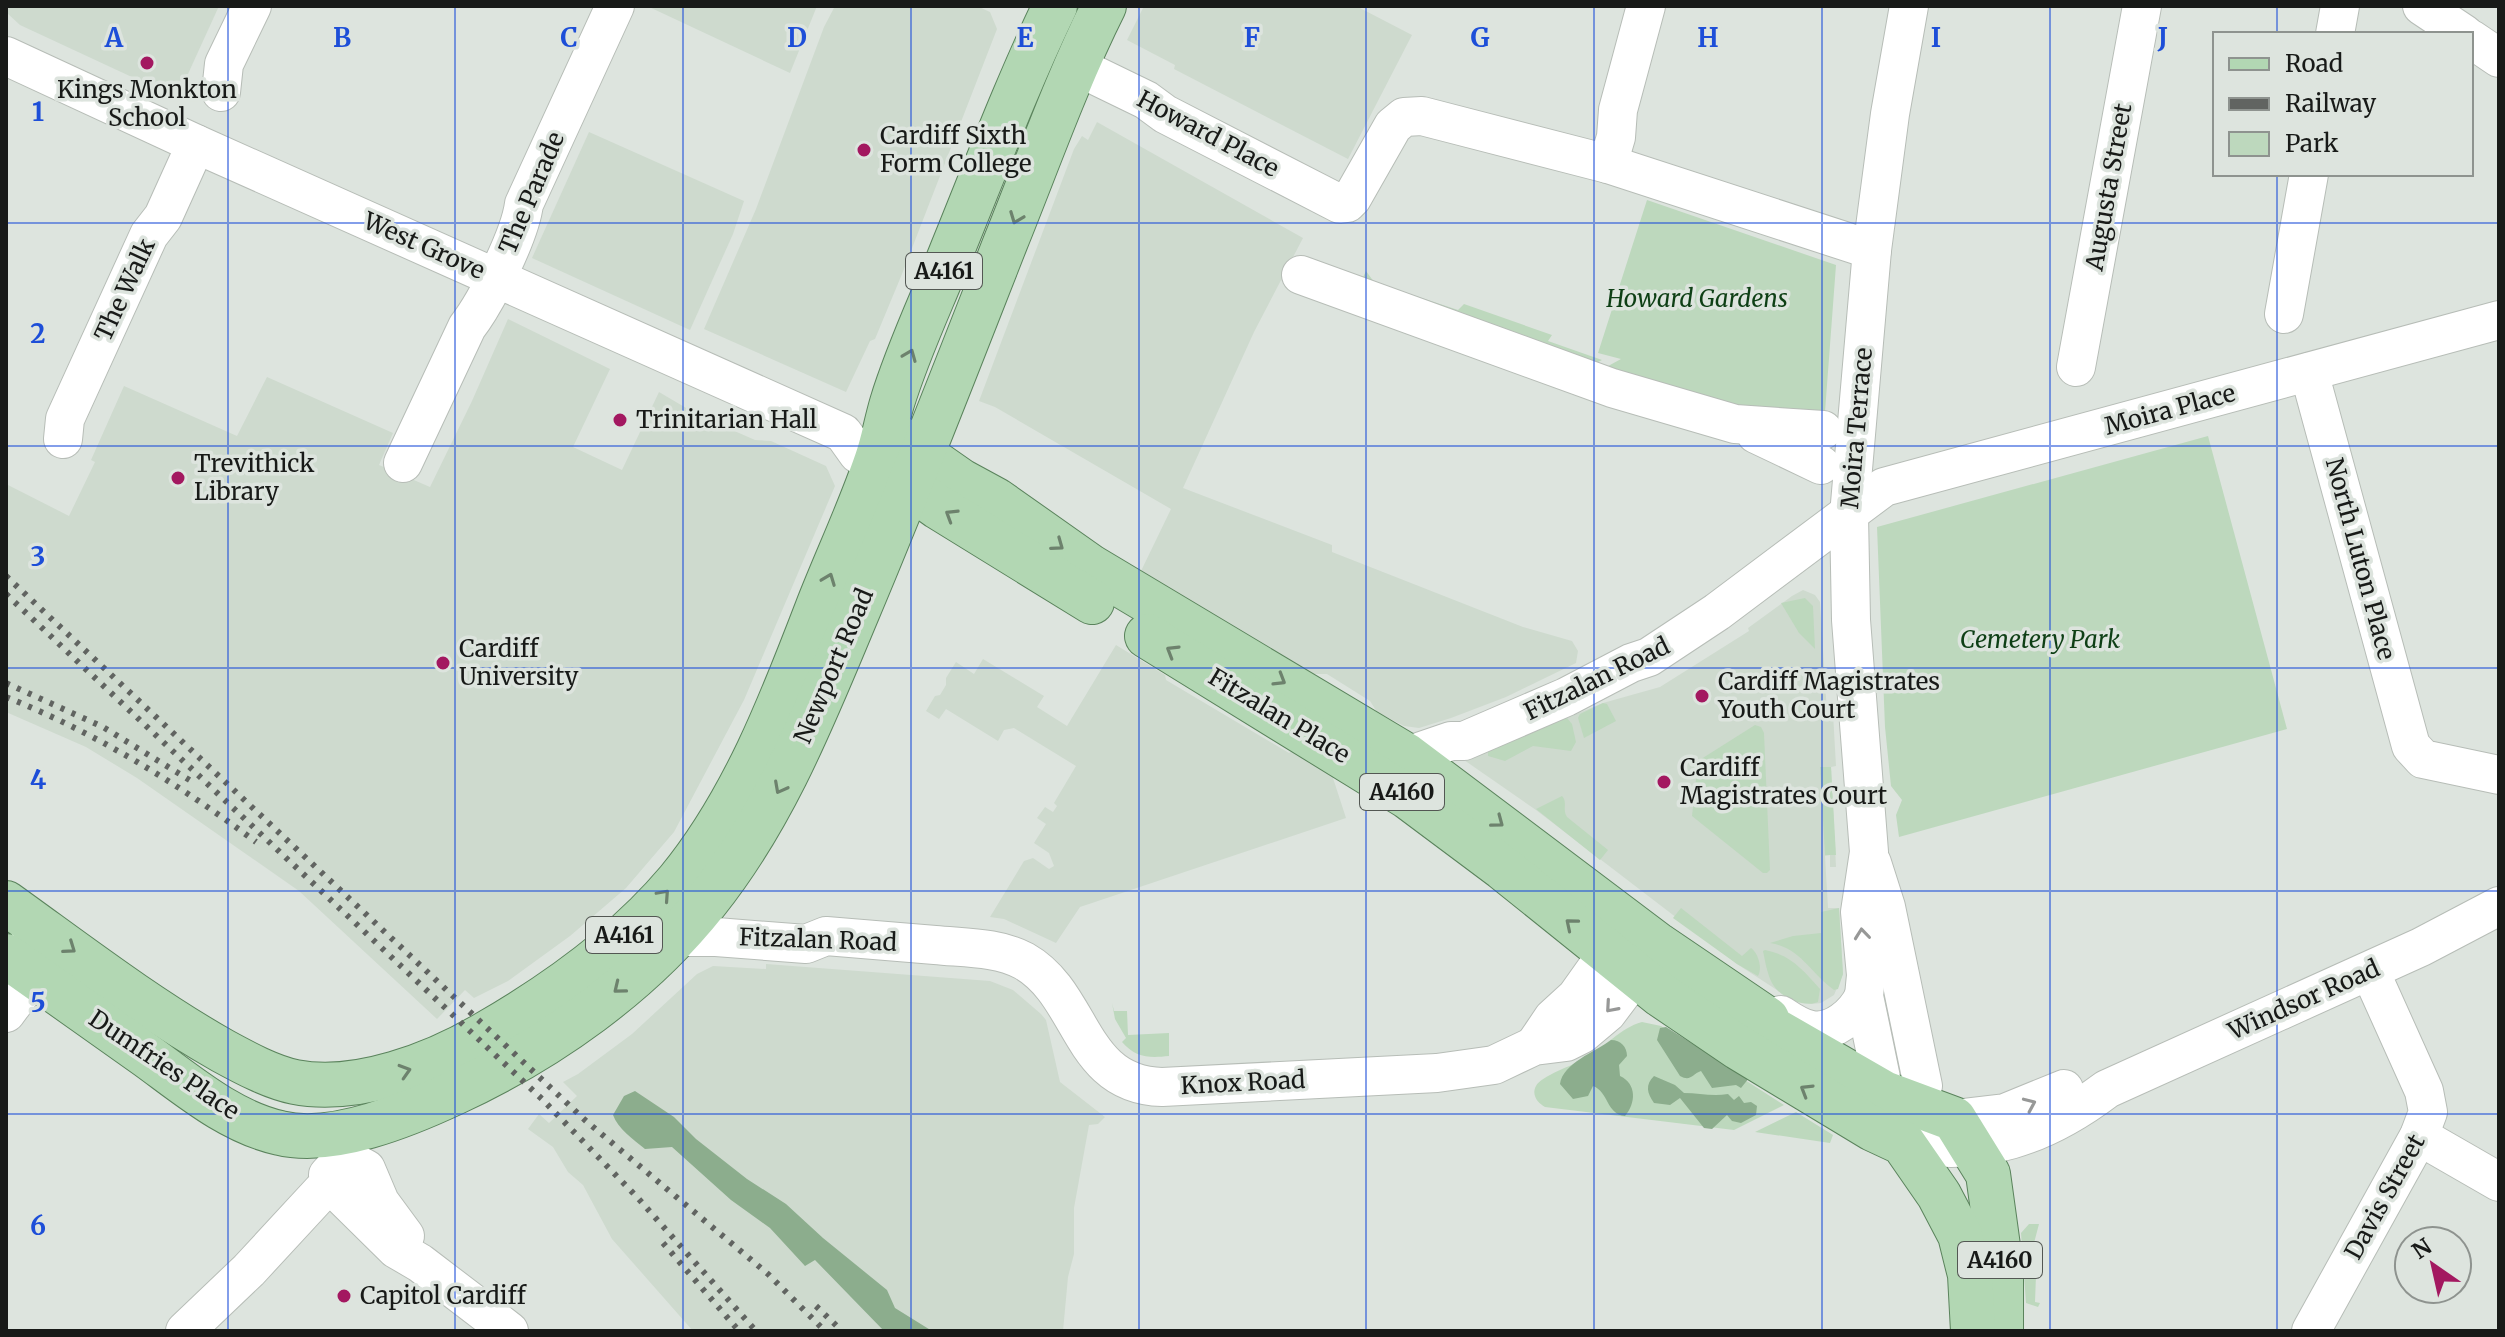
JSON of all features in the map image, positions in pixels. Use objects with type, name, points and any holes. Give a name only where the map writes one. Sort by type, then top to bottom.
[{"type":"main road","name":"Newport Road","points":[[335,1159],[384,1120],[442,1098],[523,1056],[597,1006],[676,937],[729,873],[780,789],[822,698],[899,458],[907,364],[1029,62],[1055,6]]},
{"type":"main road","name":"Newport Road","points":[[329,1084],[377,1078],[415,1068],[473,1042],[544,999],[624,936],[678,880],[719,823],[751,764],[801,652],[899,458],[1104,6]]},
{"type":"main road","name":"Fitzalan Place","points":[[899,458],[1079,560],[1407,756],[1633,949],[1739,1048],[1917,1121]]},
{"type":"main road","name":"Fitzalan Place","points":[[899,458],[957,519],[1382,779],[1503,868],[1633,949],[1767,1019],[1771,1028],[1917,1121]]},
{"type":"main road","name":"Dumfries Place","points":[[7,904],[201,1039],[241,1061],[284,1079],[301,1084],[329,1084]]},
{"type":"main road","name":"Dumfries Place","points":[[19,965],[219,1107],[284,1135],[308,1136],[335,1159]]},
{"type":"main road","name":"A4160","points":[[1917,1121],[1984,1164],[1991,1189],[2002,1288],[2001,1331]]},
{"type":"main road","name":"A4160","points":[[1917,1121],[1939,1195],[1955,1221],[1966,1255],[1973,1300],[1973,1331]]},
{"type":"street","points":[[221,92],[224,64],[252,6]]},
{"type":"street","name":"The Parade","points":[[403,463],[467,327],[480,310],[495,279],[522,220],[524,204],[615,6]]},
{"type":"street","points":[[1646,6],[1618,110],[1616,137],[1608,164],[1872,250]]},
{"type":"street","name":"Moira Terrace","points":[[1909,6],[1890,114],[1872,250],[1849,515],[1851,620],[1869,852],[1886,907],[1917,1121]]},
{"type":"street","name":"Augusta Street","points":[[2076,367],[2142,6]]},
{"type":"street","points":[[2335,32],[2340,6]]},
{"type":"street","points":[[2422,6],[2467,27]]},
{"type":"street","points":[[2473,33],[2499,58]]},
{"type":"street","name":"West Grove","points":[[6,56],[495,279],[843,433],[858,454],[899,458]]},
{"type":"street","name":"Howard Place","points":[[1076,66],[1340,204],[1352,198],[1389,132],[1404,117],[1422,116],[1608,164]]},
{"type":"street","name":"The Walk","points":[[63,439],[65,419],[149,235],[163,217],[196,144]]},
{"type":"street","points":[[2284,314],[2309,176]]},
{"type":"street","points":[[1301,275],[1612,388],[1822,448]]},
{"type":"street","name":"Moira Place","points":[[1849,515],[1884,487],[1896,483],[2499,320]]},
{"type":"street","name":"North Luton Place","points":[[2309,372],[2411,746],[2423,759],[2499,775]]},
{"type":"street","name":"Fitzalan Road","points":[[1407,756],[1451,741],[1464,741],[1649,657],[1717,612],[1849,515]]},
{"type":"street","name":"Moira Terrace","points":[[1869,852],[1860,912],[1866,975],[1864,996],[1917,1121]]},
{"type":"street","points":[[6,1013],[19,965],[34,960],[7,904]]},
{"type":"street","name":"Windsor Road","points":[[1917,1121],[2009,1142],[2079,1110],[2107,1089],[2370,971],[2499,906]]},
{"type":"street","name":"Fitzalan Road","points":[[676,937],[806,944],[826,936],[1007,954]]},
{"type":"street","name":"Knox Road","points":[[1007,954],[1033,967],[1052,985],[1092,1050],[1110,1069],[1129,1081],[1153,1087],[1463,1071],[1494,1065],[1534,1046],[1566,1042],[1582,1034],[1607,1013],[1633,949]]},
{"type":"street","name":"Davis Street","points":[[2321,1327],[2419,1136],[2428,1112],[2424,1091],[2370,971]]},
{"type":"street","name":"Fitzalan Place","points":[[1767,1019],[1781,1015],[1809,1030],[1827,1029],[1856,1010],[1864,996]]},
{"type":"street","points":[[329,1084],[335,1159],[396,1249],[420,1263],[509,1331]]},
{"type":"street","points":[[2419,1136],[2499,1182]]},
{"type":"street","points":[[185,1331],[224,1312],[249,1270],[335,1159]]},
{"type":"shaded area","name":"Kings Monkton School","points":[[6,6],[219,6],[177,98],[20,25],[6,12]]},
{"type":"shaded area","points":[[647,6],[817,6],[790,73]]},
{"type":"shaded area","points":[[835,6],[977,6],[990,12],[997,29],[875,339],[870,341],[846,392],[704,329],[756,209],[824,27]]},
{"type":"shaded area","points":[[1144,6],[1356,6],[1412,35],[1348,159],[1174,69],[1175,65],[1127,40]]},
{"type":"shaded area","points":[[1097,122],[1303,238],[1254,332],[1183,488],[1332,545],[1332,552],[1523,627],[1572,641],[1578,651],[1576,663],[1506,697],[1451,718],[1419,728],[1404,726],[1377,712],[1370,701],[1327,674],[1312,674],[1141,571],[1171,509],[995,407],[979,401],[1074,149],[1082,136],[1088,140]]},
{"type":"shaded area","points":[[589,132],[744,201],[733,234],[690,330],[532,258]]},
{"type":"shaded area","name":"Cardiff University","points":[[508,319],[610,369],[573,447],[622,470],[659,392],[698,415],[755,440],[771,441],[826,466],[835,486],[744,700],[674,832],[626,888],[570,936],[508,981],[474,998],[465,990],[437,1019],[299,891],[137,778],[86,747],[6,712],[6,484],[69,516],[95,462],[91,460],[124,386],[237,436],[267,377],[393,433],[379,465],[430,487]]},
{"type":"shaded area","name":"Cardiff Magistrates Court","points":[[1803,590],[1815,595],[1820,602],[1827,713],[1833,713],[1836,766],[1831,767],[1836,867],[1830,867],[1830,855],[1825,856],[1828,908],[1839,908],[1843,974],[1834,995],[1821,1003],[1812,1004],[1789,998],[1737,964],[1536,810],[1464,760],[1603,703],[1660,687],[1749,631],[1748,628]]},
{"type":"shaded area","points":[[1116,645],[1165,675],[1166,680],[1332,775],[1346,818],[1080,907],[1056,943],[1004,919],[990,917],[1024,861],[1033,858],[1049,869],[1054,866],[1049,853],[1034,843],[1046,824],[1037,818],[1045,807],[1053,812],[1057,806],[1054,803],[1076,766],[1014,728],[1004,730],[998,741],[946,709],[939,719],[926,711],[935,696],[940,695],[956,662],[974,674],[983,659],[1044,696],[1037,707],[1067,726]]},
{"type":"shaded area","points":[[766,964],[990,981],[1013,990],[1046,1020],[1060,1082],[1105,1117],[1098,1124],[1089,1125],[1074,1208],[1074,1254],[1068,1277],[1063,1331],[693,1331],[612,1239],[583,1185],[568,1172],[553,1147],[528,1129],[539,1114],[549,1123],[577,1096],[563,1082],[632,1034],[697,974],[713,966],[766,969]]},
{"type":"green space","name":"Howard Gardens","points":[[1647,200],[1836,265],[1824,425],[1739,415],[1599,371],[1621,359],[1598,353]]},
{"type":"green space","points":[[1366,271],[1374,282],[1458,310],[1464,304],[1552,335],[1548,341],[1602,360],[1590,366],[1359,286]]},
{"type":"green space","name":"Cemetery Park","points":[[2208,436],[2287,729],[1899,837],[1896,815],[1902,800],[1891,786],[1885,727],[1877,527]]},
{"type":"green space","points":[[1805,598],[1813,606],[1815,649],[1799,633],[1781,603]]},
{"type":"green space","points":[[1607,704],[1616,721],[1584,738],[1578,718],[1580,714]]},
{"type":"green space","points":[[1567,718],[1572,724],[1576,742],[1571,751],[1533,746],[1505,761],[1488,756],[1488,750]]},
{"type":"green space","points":[[1755,725],[1761,727],[1764,733],[1770,870],[1767,873],[1763,873],[1692,816],[1698,761]]},
{"type":"green space","points":[[1820,767],[1831,767],[1836,855],[1825,855]]},
{"type":"green space","points":[[1562,796],[1567,817],[1608,850],[1600,860],[1536,809]]},
{"type":"green space","points":[[1681,908],[1742,956],[1751,948],[1759,961],[1758,976],[1673,918]]},
{"type":"green space","points":[[1839,908],[1843,974],[1838,989],[1834,990],[1790,950],[1770,943],[1793,936],[1821,933],[1821,912]]},
{"type":"green space","points":[[1765,950],[1782,956],[1802,970],[1820,989],[1818,1002],[1799,1003],[1776,988],[1767,971]]},
{"type":"green space","points":[[1112,1003],[1114,1011],[1127,1011],[1128,1035],[1169,1033],[1169,1056],[1143,1056],[1127,1047],[1122,1042],[1126,1038],[1115,1019]]},
{"type":"green space","points":[[1642,1022],[1661,1026],[1784,1105],[1734,1130],[1545,1107],[1538,1101],[1534,1093],[1539,1082],[1585,1059],[1626,1029]]},
{"type":"green space","points":[[1666,1027],[1704,1051],[1722,1049],[1749,1078],[1741,1088],[1736,1085],[1712,1088],[1701,1071],[1689,1078],[1680,1076],[1657,1040],[1660,1028]]},
{"type":"green space","points":[[1611,1040],[1625,1047],[1627,1053],[1619,1065],[1620,1076],[1630,1084],[1633,1094],[1625,1116],[1614,1111],[1593,1086],[1588,1096],[1573,1099],[1560,1084],[1573,1064]]},
{"type":"green space","points":[[1654,1076],[1675,1085],[1684,1093],[1728,1094],[1734,1100],[1739,1096],[1744,1103],[1751,1102],[1757,1106],[1756,1115],[1741,1123],[1732,1121],[1727,1115],[1712,1129],[1704,1128],[1680,1098],[1670,1105],[1654,1103],[1648,1089]]},
{"type":"green space","points":[[635,1091],[674,1117],[696,1139],[747,1179],[786,1204],[887,1290],[895,1308],[932,1331],[884,1331],[815,1260],[805,1266],[770,1228],[731,1200],[672,1147],[645,1149],[622,1129],[613,1115],[624,1096]]},
{"type":"green space","points":[[1796,1112],[1833,1135],[1830,1143],[1755,1132]]},
{"type":"green space","points":[[2029,1224],[2039,1224],[2034,1243],[2033,1275],[2036,1275],[2035,1302],[2040,1303],[2038,1307],[2026,1303],[2021,1233]]},
{"type":"railway","points":[[6,576],[586,1121],[768,1274],[825,1331]]},
{"type":"railway","points":[[6,594],[542,1099],[636,1196],[756,1331]]},
{"type":"railway","points":[[6,683],[103,727],[196,784]]},
{"type":"railway","points":[[6,697],[136,761],[256,842]]},
{"type":"railway","points":[[663,1243],[739,1331]]},
{"type":"railway","points":[[816,1306],[842,1331]]},
{"type":"place","name":"Kings Monkton School","points":[[147,63]]},
{"type":"place","name":"Cardiff Sixth Form College","points":[[864,150]]},
{"type":"place","name":"Trinitarian Hall","points":[[620,420]]},
{"type":"place","name":"Trevithick Library","points":[[178,478]]},
{"type":"place","name":"Cardiff University","points":[[443,663]]},
{"type":"place","name":"Cardiff Magistrates Youth Court","points":[[1702,696]]},
{"type":"place","name":"Cardiff Magistrates Court","points":[[1664,782]]},
{"type":"place","name":"Capitol Cardiff","points":[[344,1296]]}]
